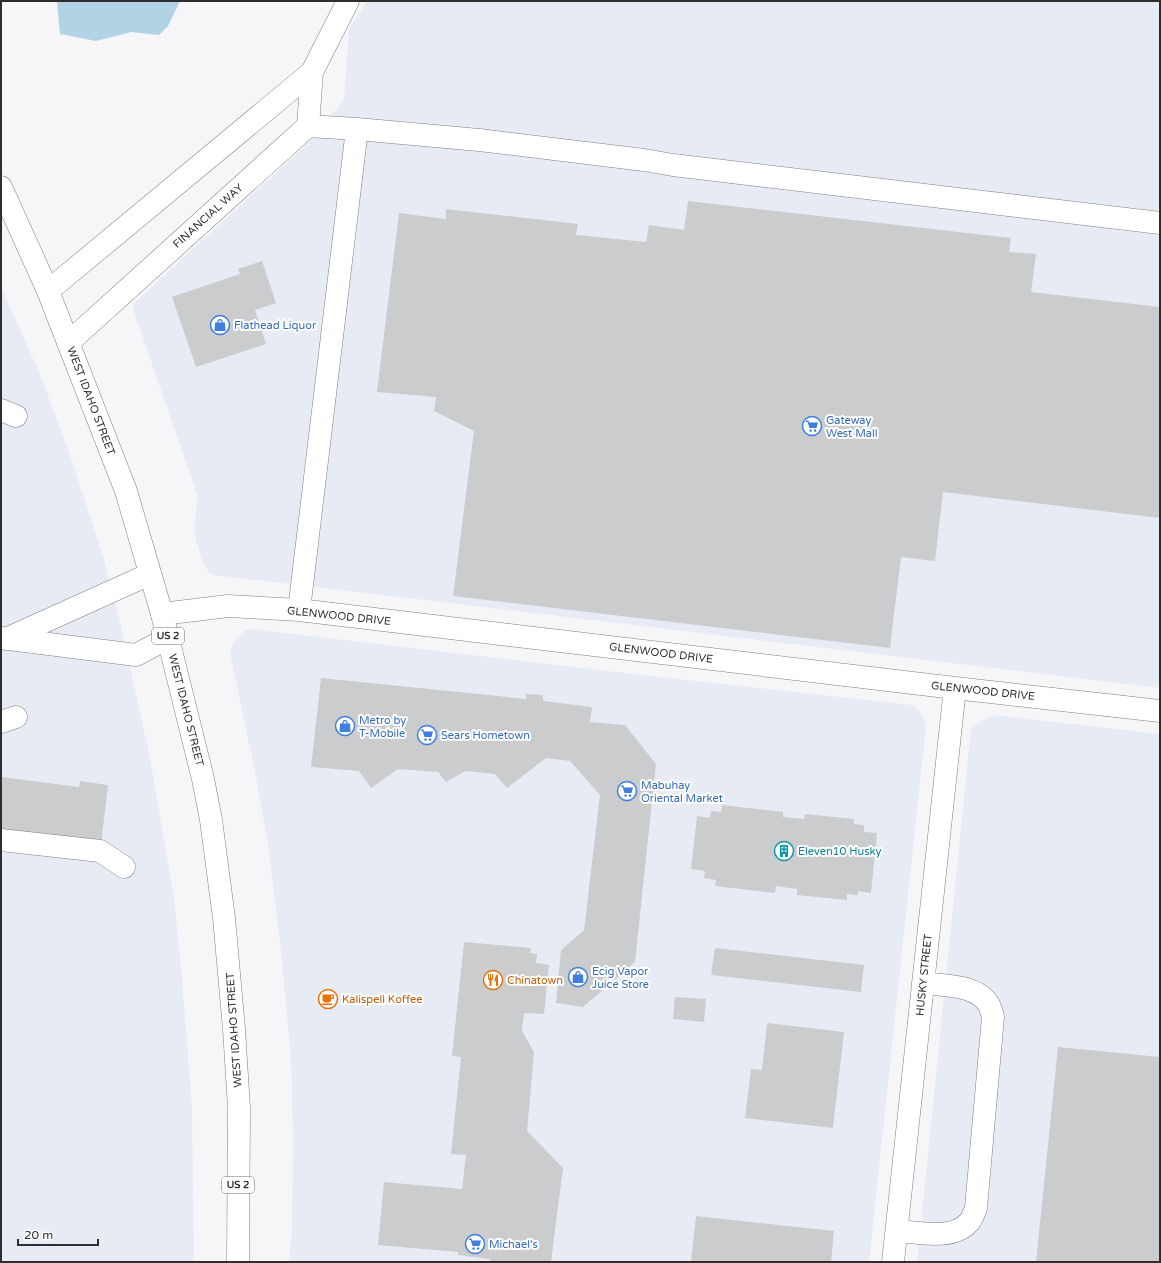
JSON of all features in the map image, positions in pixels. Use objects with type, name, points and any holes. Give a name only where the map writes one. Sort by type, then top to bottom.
[{"type":"main road","points":[[348,1],[312,72],[308,126],[479,140],[644,160],[673,165],[1160,223]]},
{"type":"main road","points":[[48,290],[312,72]]},
{"type":"main road","name":"FINANCIAL WAY","points":[[68,343],[308,126]]},
{"type":"main road","points":[[299,610],[357,129]]},
{"type":"main road","name":"WEST IDAHO STREET","points":[[1,187],[48,290],[126,491],[162,614],[203,779],[211,820],[224,918],[234,1029],[239,1108],[238,1262]]},
{"type":"main road","points":[[4,639],[150,574]]},
{"type":"main road","name":"GLENWOOD DRIVE","points":[[162,614],[228,606],[299,610],[1160,711]]},
{"type":"main road","points":[[4,639],[136,656],[168,638]]},
{"type":"main road","name":"HUSKY STREET","points":[[893,1262],[955,688]]},
{"type":"main road","points":[[1,840],[100,851],[124,867]]},
{"type":"main road","points":[[896,1231],[946,1234],[958,1230],[970,1222],[976,1208],[993,1017],[989,1005],[981,996],[969,990],[923,983]]},
{"type":"shaded area","points":[[367,1],[1160,1],[1160,688],[214,575],[209,573],[203,563],[194,527],[198,497],[133,309],[135,302],[303,148],[344,100],[349,29]]},
{"type":"shaded area","points":[[1,287],[40,374],[70,455],[103,556],[119,617],[150,758],[174,898],[182,979],[192,1108],[194,1262],[1,1262]]},
{"type":"shaded area","points":[[251,629],[912,705],[920,711],[926,726],[869,1262],[289,1262],[292,1230],[293,1140],[291,1060],[281,951],[268,844],[254,767],[230,653],[232,645],[236,639],[244,631]]},
{"type":"shaded area","points":[[993,715],[1160,734],[1160,1262],[917,1262],[971,730],[980,721]]},
{"type":"water","points":[[57,1],[180,1],[168,26],[159,35],[131,32],[96,41],[60,34]]},
{"type":"building","name":"Gateway West Mall","points":[[688,201],[1011,238],[1009,252],[1036,254],[1031,292],[1160,307],[1160,518],[943,492],[935,561],[901,557],[890,648],[453,596],[474,431],[434,411],[436,397],[377,392],[399,213],[446,219],[446,209],[578,224],[576,235],[646,242],[649,225],[684,230]]},
{"type":"building","points":[[262,261],[276,303],[255,310],[266,344],[196,367],[172,297],[240,274],[238,269]]},
{"type":"building","points":[[321,678],[526,699],[526,694],[543,695],[543,701],[592,707],[590,722],[625,725],[656,764],[635,962],[583,1007],[556,1003],[561,950],[584,930],[600,795],[570,761],[546,758],[507,788],[495,774],[465,771],[446,782],[438,772],[398,769],[371,788],[359,771],[311,767]]},
{"type":"building","points":[[1,777],[79,787],[80,781],[108,785],[101,845],[1,833]]},
{"type":"building","name":"Eleven10 Husky","points":[[722,805],[783,812],[783,817],[804,819],[805,814],[854,819],[854,824],[864,825],[864,832],[877,833],[871,893],[858,891],[858,895],[847,894],[847,900],[797,895],[797,889],[776,886],[775,893],[715,886],[716,880],[704,878],[705,871],[691,869],[697,816],[710,818],[711,811],[721,812]]},
{"type":"building","points":[[464,942],[531,948],[530,953],[537,954],[536,963],[549,965],[544,1014],[524,1013],[522,1031],[534,1052],[527,1131],[563,1168],[551,1262],[489,1262],[490,1259],[458,1255],[458,1252],[378,1245],[384,1182],[462,1189],[466,1155],[451,1154],[461,1057],[452,1056]]},
{"type":"building","points":[[715,948],[864,965],[861,992],[711,975]]},
{"type":"building","points":[[331,991],[333,1006],[324,1007],[322,992]]},
{"type":"building","points":[[675,997],[706,999],[704,1022],[673,1019]]},
{"type":"building","points":[[767,1023],[844,1032],[833,1128],[745,1118],[751,1069],[762,1070]]},
{"type":"building","points":[[1058,1047],[1160,1057],[1160,1262],[1036,1262]]},
{"type":"building","points":[[696,1216],[834,1231],[831,1262],[691,1262]]},
{"type":"place","name":"Flathead Liquor","points":[[220,325]]},
{"type":"place","name":"Gateway West Mall","points":[[812,426]]},
{"type":"place","name":"Metro by T-Mobile","points":[[345,726]]},
{"type":"place","name":"Sears Hometown","points":[[427,735]]},
{"type":"place","name":"Mabuhay Oriental Market","points":[[627,791]]},
{"type":"place","name":"Eleven10 Husky","points":[[784,851]]},
{"type":"place","name":"Ecig Vapor Juice Store","points":[[578,977]]},
{"type":"place","name":"Chinatown","points":[[493,980]]},
{"type":"place","name":"Kalispell Koffee","points":[[328,999]]},
{"type":"place","name":"Michael's","points":[[475,1244]]}]
